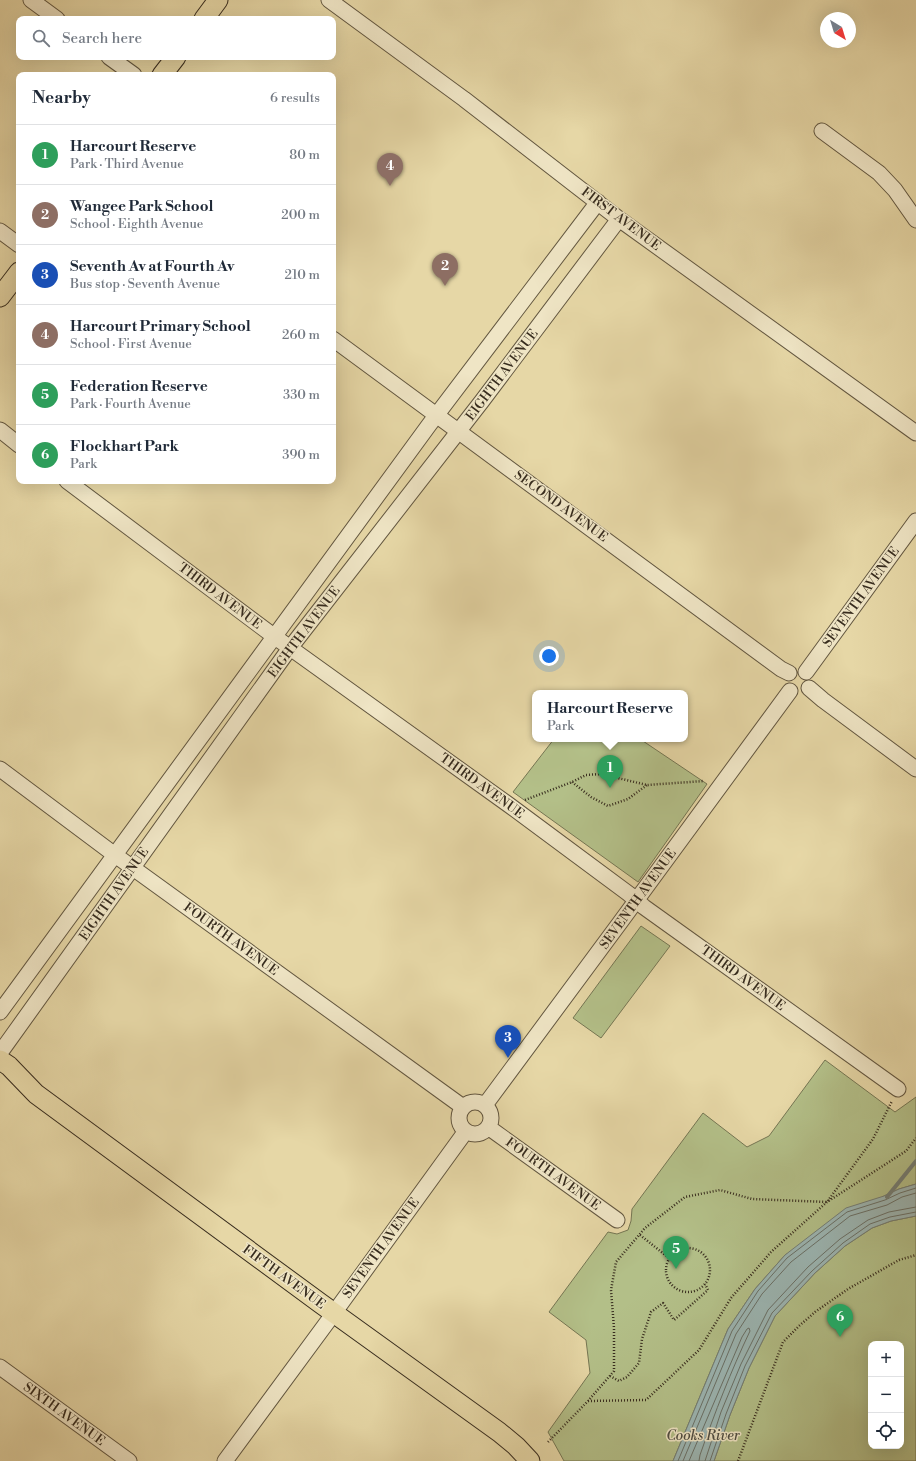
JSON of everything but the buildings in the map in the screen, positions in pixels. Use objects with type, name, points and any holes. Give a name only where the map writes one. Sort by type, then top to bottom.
[{"type":"main road","points":[[206,16],[218,0]]},
{"type":"main road","points":[[164,72],[174,60]]},
{"type":"main road","points":[[0,298],[16,276]]},
{"type":"main road","name":"FIFTH AVENUE","points":[[0,1060],[9,1066],[36,1094],[498,1432],[516,1446],[530,1461]]},
{"type":"main road","name":"FIFTH AVENUE","points":[[0,1077],[36,1094]]},
{"type":"street","points":[[31,0],[53,16]]},
{"type":"street","name":"FIRST AVENUE","points":[[329,0],[464,99],[619,219],[916,433]]},
{"type":"street","points":[[113,60],[130,72]]},
{"type":"street","points":[[822,131],[879,173],[895,190],[916,220]]},
{"type":"street","name":"EIGHTH AVENUE","points":[[0,1012],[436,416],[598,202]]},
{"type":"street","name":"EIGHTH AVENUE","points":[[0,1053],[290,648],[458,432],[619,219]]},
{"type":"street","points":[[0,231],[16,243]]},
{"type":"street","name":"SECOND AVENUE","points":[[336,341],[781,669],[789,673]]},
{"type":"street","points":[[0,430],[16,443]]},
{"type":"street","name":"THIRD AVENUE","points":[[72,484],[274,637],[509,805],[647,909],[898,1089]]},
{"type":"street","name":"SEVENTH AVENUE","points":[[806,672],[916,521]]},
{"type":"street","points":[[798,670],[806,672],[810,679],[809,688],[802,694],[795,694],[790,691],[786,687],[786,681],[789,673],[798,670]]},
{"type":"street","points":[[809,688],[818,697],[916,770]]},
{"type":"street","name":"SEVENTH AVENUE","points":[[485,1105],[595,958],[790,691]]},
{"type":"street","points":[[221,710],[237,722]]},
{"type":"street","name":"FOURTH AVENUE","points":[[0,769],[115,856],[463,1107]]},
{"type":"street","points":[[174,775],[190,788]]},
{"type":"street","points":[[61,929],[80,942]]},
{"type":"street","points":[[36,964],[55,976]]},
{"type":"street","points":[[476,1101],[489,1108],[492,1118],[485,1131],[475,1134],[466,1131],[462,1127],[459,1117],[463,1107],[476,1101]]},
{"type":"street","name":"FOURTH AVENUE","points":[[488,1127],[617,1220]]},
{"type":"street","name":"SEVENTH AVENUE","points":[[225,1461],[466,1131]]},
{"type":"street","name":"SIXTH AVENUE","points":[[0,1367],[129,1461]]},
{"type":"path","points":[[509,805],[572,782],[586,775],[600,774],[648,784],[704,781]]},
{"type":"path","points":[[572,782],[591,797],[608,806],[628,799],[648,784]]},
{"type":"path","points":[[827,1202],[873,1139],[898,1089]]},
{"type":"path","points":[[588,1402],[646,1400],[699,1350],[731,1298],[771,1252],[827,1202],[906,1151],[916,1138]]},
{"type":"path","points":[[548,1442],[588,1402],[614,1371],[614,1328],[611,1290],[616,1262],[645,1228],[685,1197],[720,1190],[752,1199],[827,1202]]},
{"type":"path","points":[[639,1235],[669,1258]]},
{"type":"path","points":[[686,1247],[694,1248],[702,1252],[707,1258],[711,1269],[706,1284],[695,1291],[687,1292],[678,1290],[672,1285],[667,1277],[666,1269],[669,1258],[674,1252],[686,1247]]},
{"type":"path","points":[[738,1461],[783,1342],[815,1312],[848,1289],[899,1260],[916,1255]]},
{"type":"path","points":[[610,1376],[619,1381],[627,1376],[639,1363],[642,1339],[651,1312],[663,1303],[674,1320],[708,1290],[706,1284]]},
{"type":"green space","points":[[552,742],[644,742],[707,784],[638,882],[513,792]]},
{"type":"green space","points":[[641,926],[670,946],[601,1038],[573,1018]]},
{"type":"green space","points":[[825,1060],[895,1112],[916,1097],[916,1184],[899,1189],[884,1196],[785,1255],[755,1289],[728,1329],[673,1461],[564,1461],[548,1432],[590,1373],[586,1340],[549,1312],[608,1232],[617,1234],[628,1230],[631,1221],[632,1209],[703,1113],[747,1147],[769,1136]]},
{"type":"green space","points":[[916,1216],[916,1461],[714,1461],[730,1415],[749,1368],[775,1316],[815,1273],[845,1246],[872,1228],[891,1221]]},
{"type":"water","name":"Cooks River","points":[[916,1184],[916,1216],[891,1221],[872,1228],[845,1246],[815,1273],[775,1316],[749,1368],[730,1415],[714,1461],[673,1461],[728,1329],[755,1289],[785,1255],[846,1208]]},
{"type":"waterway","points":[[887,1197],[916,1161]]},
{"type":"place","name":"Harcourt Primary School","points":[[390,186]]},
{"type":"place","name":"Wangee Park School","points":[[445,286]]},
{"type":"place","name":"Harcourt Reserve","points":[[610,788]]},
{"type":"place","name":"Seventh Av at Fourth Av","points":[[508,1058]]},
{"type":"place","name":"Federation Reserve","points":[[676,1269]]},
{"type":"place","name":"Flockhart Park","points":[[840,1337]]}]
